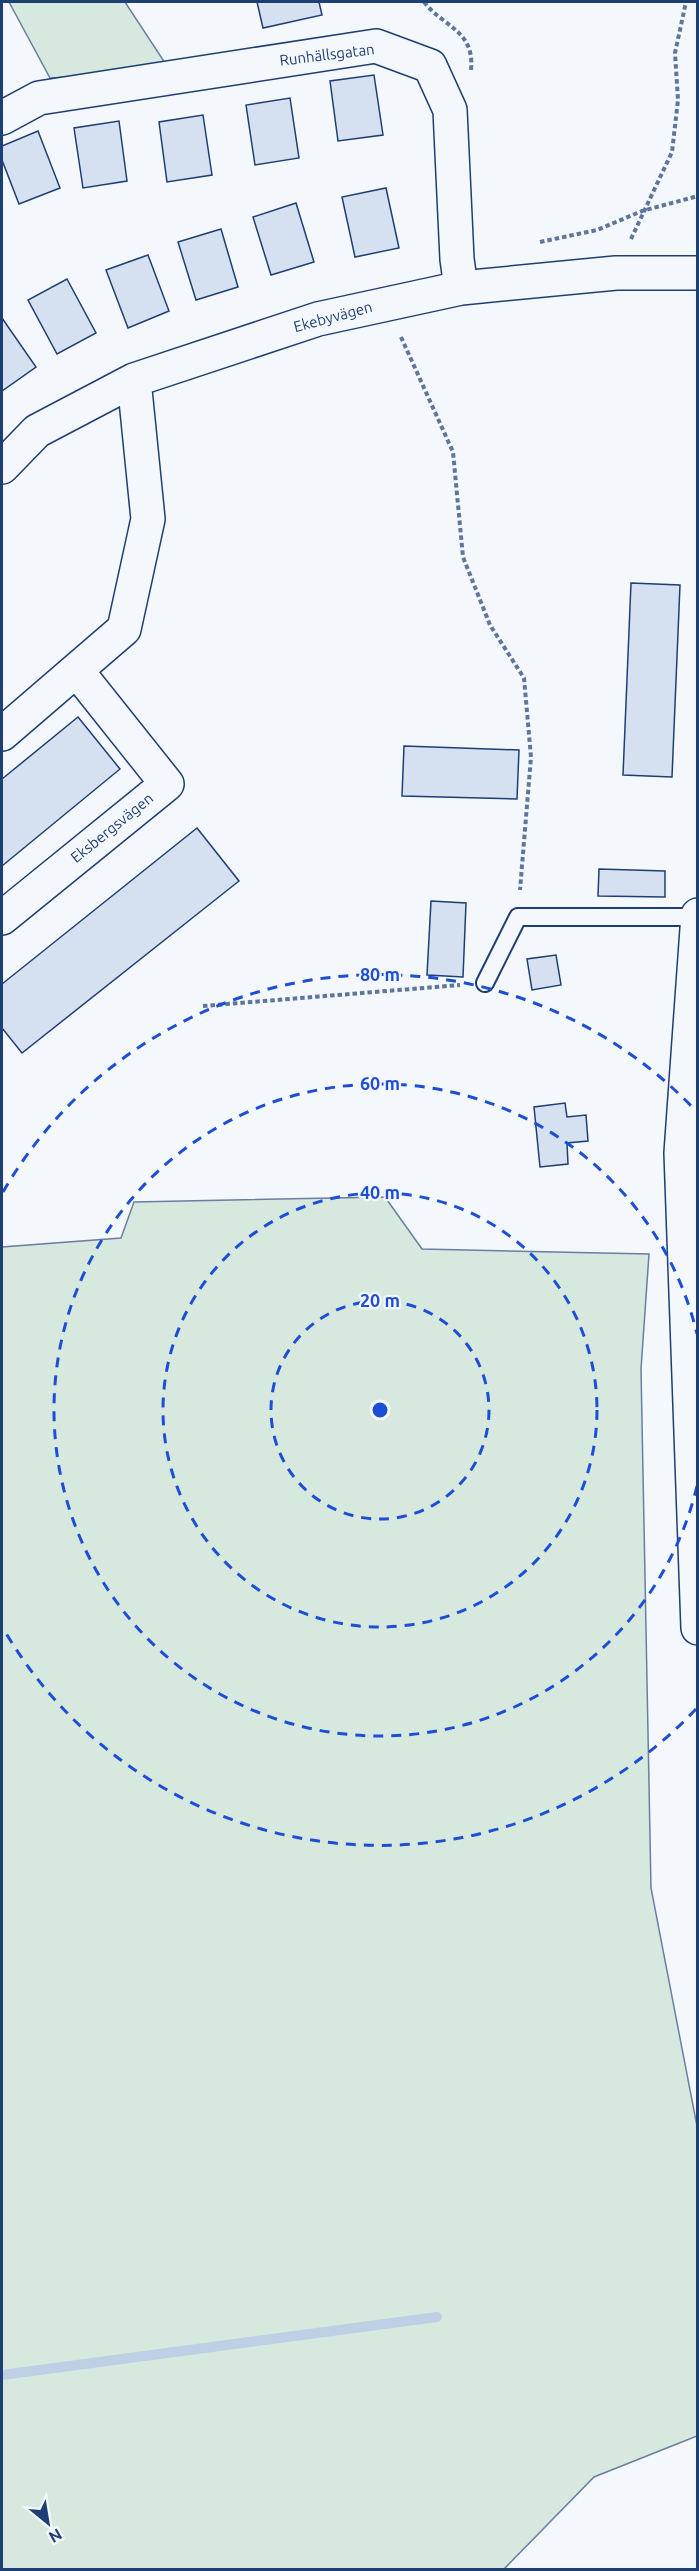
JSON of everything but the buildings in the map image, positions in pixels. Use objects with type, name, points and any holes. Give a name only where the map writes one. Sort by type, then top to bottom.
[{"type":"street","name":"Runhällsgatan","points":[[2,118],[39,98],[376,46],[430,66],[450,110],[457,259],[461,288]]},
{"type":"street","name":"Ekebyvägen","points":[[2,467],[37,431],[134,380],[318,319],[461,288],[616,273],[698,273]]},
{"type":"street","points":[[2,734],[124,629],[148,519],[134,380]]},
{"type":"street","name":"Eksbergsvägen","points":[[2,918],[167,784],[77,671]]},
{"type":"street","points":[[697,916],[681,1154],[698,1628]]},
{"type":"lane","points":[[485,984],[518,917],[697,916]]},
{"type":"path","points":[[616,273],[642,211],[672,152],[678,100],[675,53],[686,2]]},
{"type":"path","points":[[539,243],[597,230],[642,211],[698,196]]},
{"type":"path","points":[[386,304],[453,452],[463,557],[490,625],[524,678],[531,758],[518,917]]},
{"type":"path","points":[[203,1006],[485,984]]},
{"type":"shaded area","points":[[9,2],[125,2],[171,72],[50,78]]},
{"type":"shaded area","points":[[385,1197],[422,1249],[649,1254],[641,1369],[651,1888],[697,2126],[697,2436],[594,2477],[504,2569],[2,2569],[2,1247],[121,1238],[134,1202]]},
{"type":"waterway","points":[[2,2375],[437,2317]]}]
